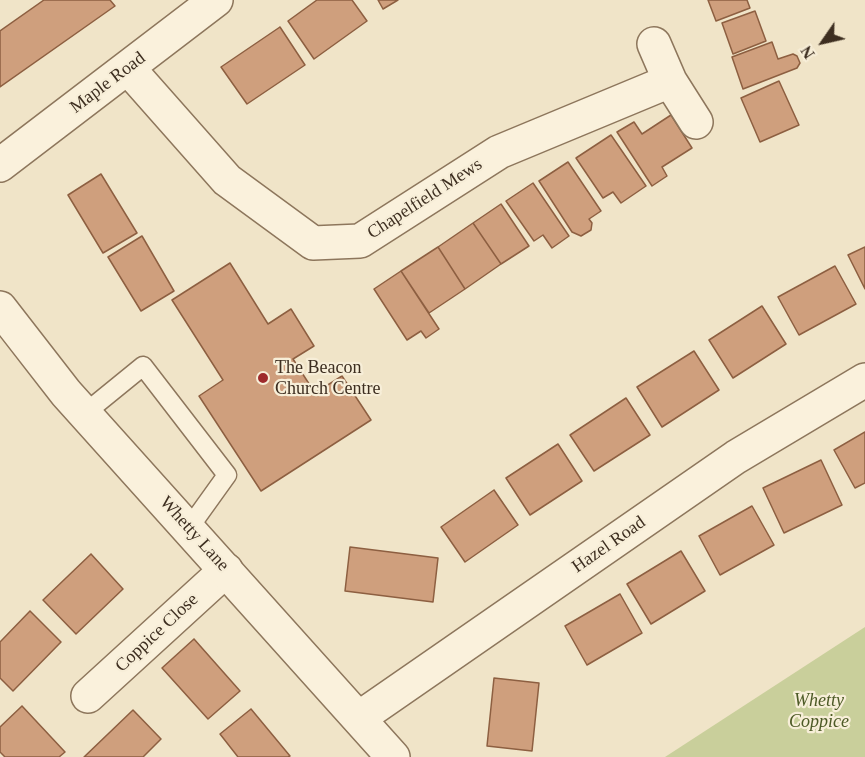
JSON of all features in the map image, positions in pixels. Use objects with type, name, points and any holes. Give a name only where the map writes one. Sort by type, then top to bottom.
[{"type":"street","name":"Maple Road","points":[[0,165],[216,0]]},
{"type":"street","points":[[654,44],[670,81],[696,122]]},
{"type":"street","name":"Chapelfield Mews","points":[[128,68],[227,180],[313,243],[360,241],[499,152],[670,81]]},
{"type":"street","name":"Whetty Lane","points":[[0,308],[84,414],[393,757]]},
{"type":"street","name":"Hazel Road","points":[[359,718],[736,457],[865,380]]},
{"type":"street","name":"Coppice Close","points":[[88,696],[226,570]]},
{"type":"lane","points":[[84,414],[143,366],[227,475],[189,528]]},
{"type":"green space","name":"Whetty Coppice","points":[[865,627],[865,757],[665,757]]},
{"type":"building","points":[[44,0],[110,0],[115,6],[0,87],[0,31]]},
{"type":"building","points":[[317,0],[352,0],[367,21],[314,59],[288,21]]},
{"type":"building","points":[[378,0],[398,0],[383,9]]},
{"type":"building","points":[[708,0],[747,0],[750,8],[716,21]]},
{"type":"building","points":[[755,11],[766,41],[733,54],[722,23]]},
{"type":"building","points":[[280,27],[305,65],[247,104],[221,67]]},
{"type":"building","points":[[772,42],[778,59],[793,54],[797,56],[800,63],[797,68],[743,89],[732,57]]},
{"type":"building","points":[[779,81],[799,125],[760,142],[741,98]]},
{"type":"building","points":[[671,115],[692,148],[662,167],[667,176],[652,186],[617,132],[634,122],[642,134]]},
{"type":"building","points":[[611,135],[646,186],[621,203],[613,192],[603,198],[576,158]]},
{"type":"building","points":[[568,162],[601,211],[589,219],[592,223],[591,230],[581,236],[572,232],[539,181]]},
{"type":"building","points":[[101,174],[137,233],[103,253],[68,195]]},
{"type":"building","points":[[533,183],[569,236],[552,248],[543,235],[534,241],[506,201]]},
{"type":"building","points":[[501,204],[529,246],[501,264],[473,223]]},
{"type":"building","points":[[473,223],[501,264],[465,289],[438,247]]},
{"type":"building","points":[[142,236],[174,291],[141,311],[108,257]]},
{"type":"building","points":[[438,247],[465,289],[429,313],[401,271]]},
{"type":"building","points":[[865,247],[865,289],[848,255]]},
{"type":"building","name":"The Beacon Church Centre","points":[[230,263],[268,324],[291,309],[314,346],[293,359],[315,393],[342,376],[371,420],[261,491],[199,396],[223,380],[172,300]]},
{"type":"building","points":[[835,266],[856,304],[799,335],[778,297]]},
{"type":"building","points":[[401,271],[439,329],[426,338],[421,331],[407,340],[374,289]]},
{"type":"building","points":[[762,306],[786,344],[733,378],[709,340]]},
{"type":"building","points":[[694,351],[719,390],[662,427],[637,387]]},
{"type":"building","points":[[626,398],[650,435],[594,471],[570,435]]},
{"type":"building","points":[[865,432],[865,483],[855,488],[834,450]]},
{"type":"building","points":[[558,444],[582,481],[530,515],[506,478]]},
{"type":"building","points":[[821,460],[842,505],[784,533],[763,488]]},
{"type":"building","points":[[494,490],[518,525],[465,562],[441,527]]},
{"type":"building","points":[[752,506],[774,545],[720,575],[699,536]]},
{"type":"building","points":[[350,547],[438,558],[433,602],[345,591]]},
{"type":"building","points":[[681,551],[705,591],[651,624],[627,584]]},
{"type":"building","points":[[91,554],[123,589],[76,634],[43,600]]},
{"type":"building","points":[[620,594],[642,633],[587,665],[565,626]]},
{"type":"building","points":[[30,611],[61,642],[13,691],[0,678],[0,642]]},
{"type":"building","points":[[194,639],[240,691],[208,719],[162,668]]},
{"type":"building","points":[[494,678],[539,683],[532,751],[487,746]]},
{"type":"building","points":[[22,706],[65,752],[59,757],[5,757],[0,752],[0,727]]},
{"type":"building","points":[[251,709],[290,756],[238,757],[220,734]]},
{"type":"building","points":[[133,710],[161,739],[143,757],[84,757]]},
{"type":"place","name":"The Beacon Church Centre","points":[[263,378]]}]
